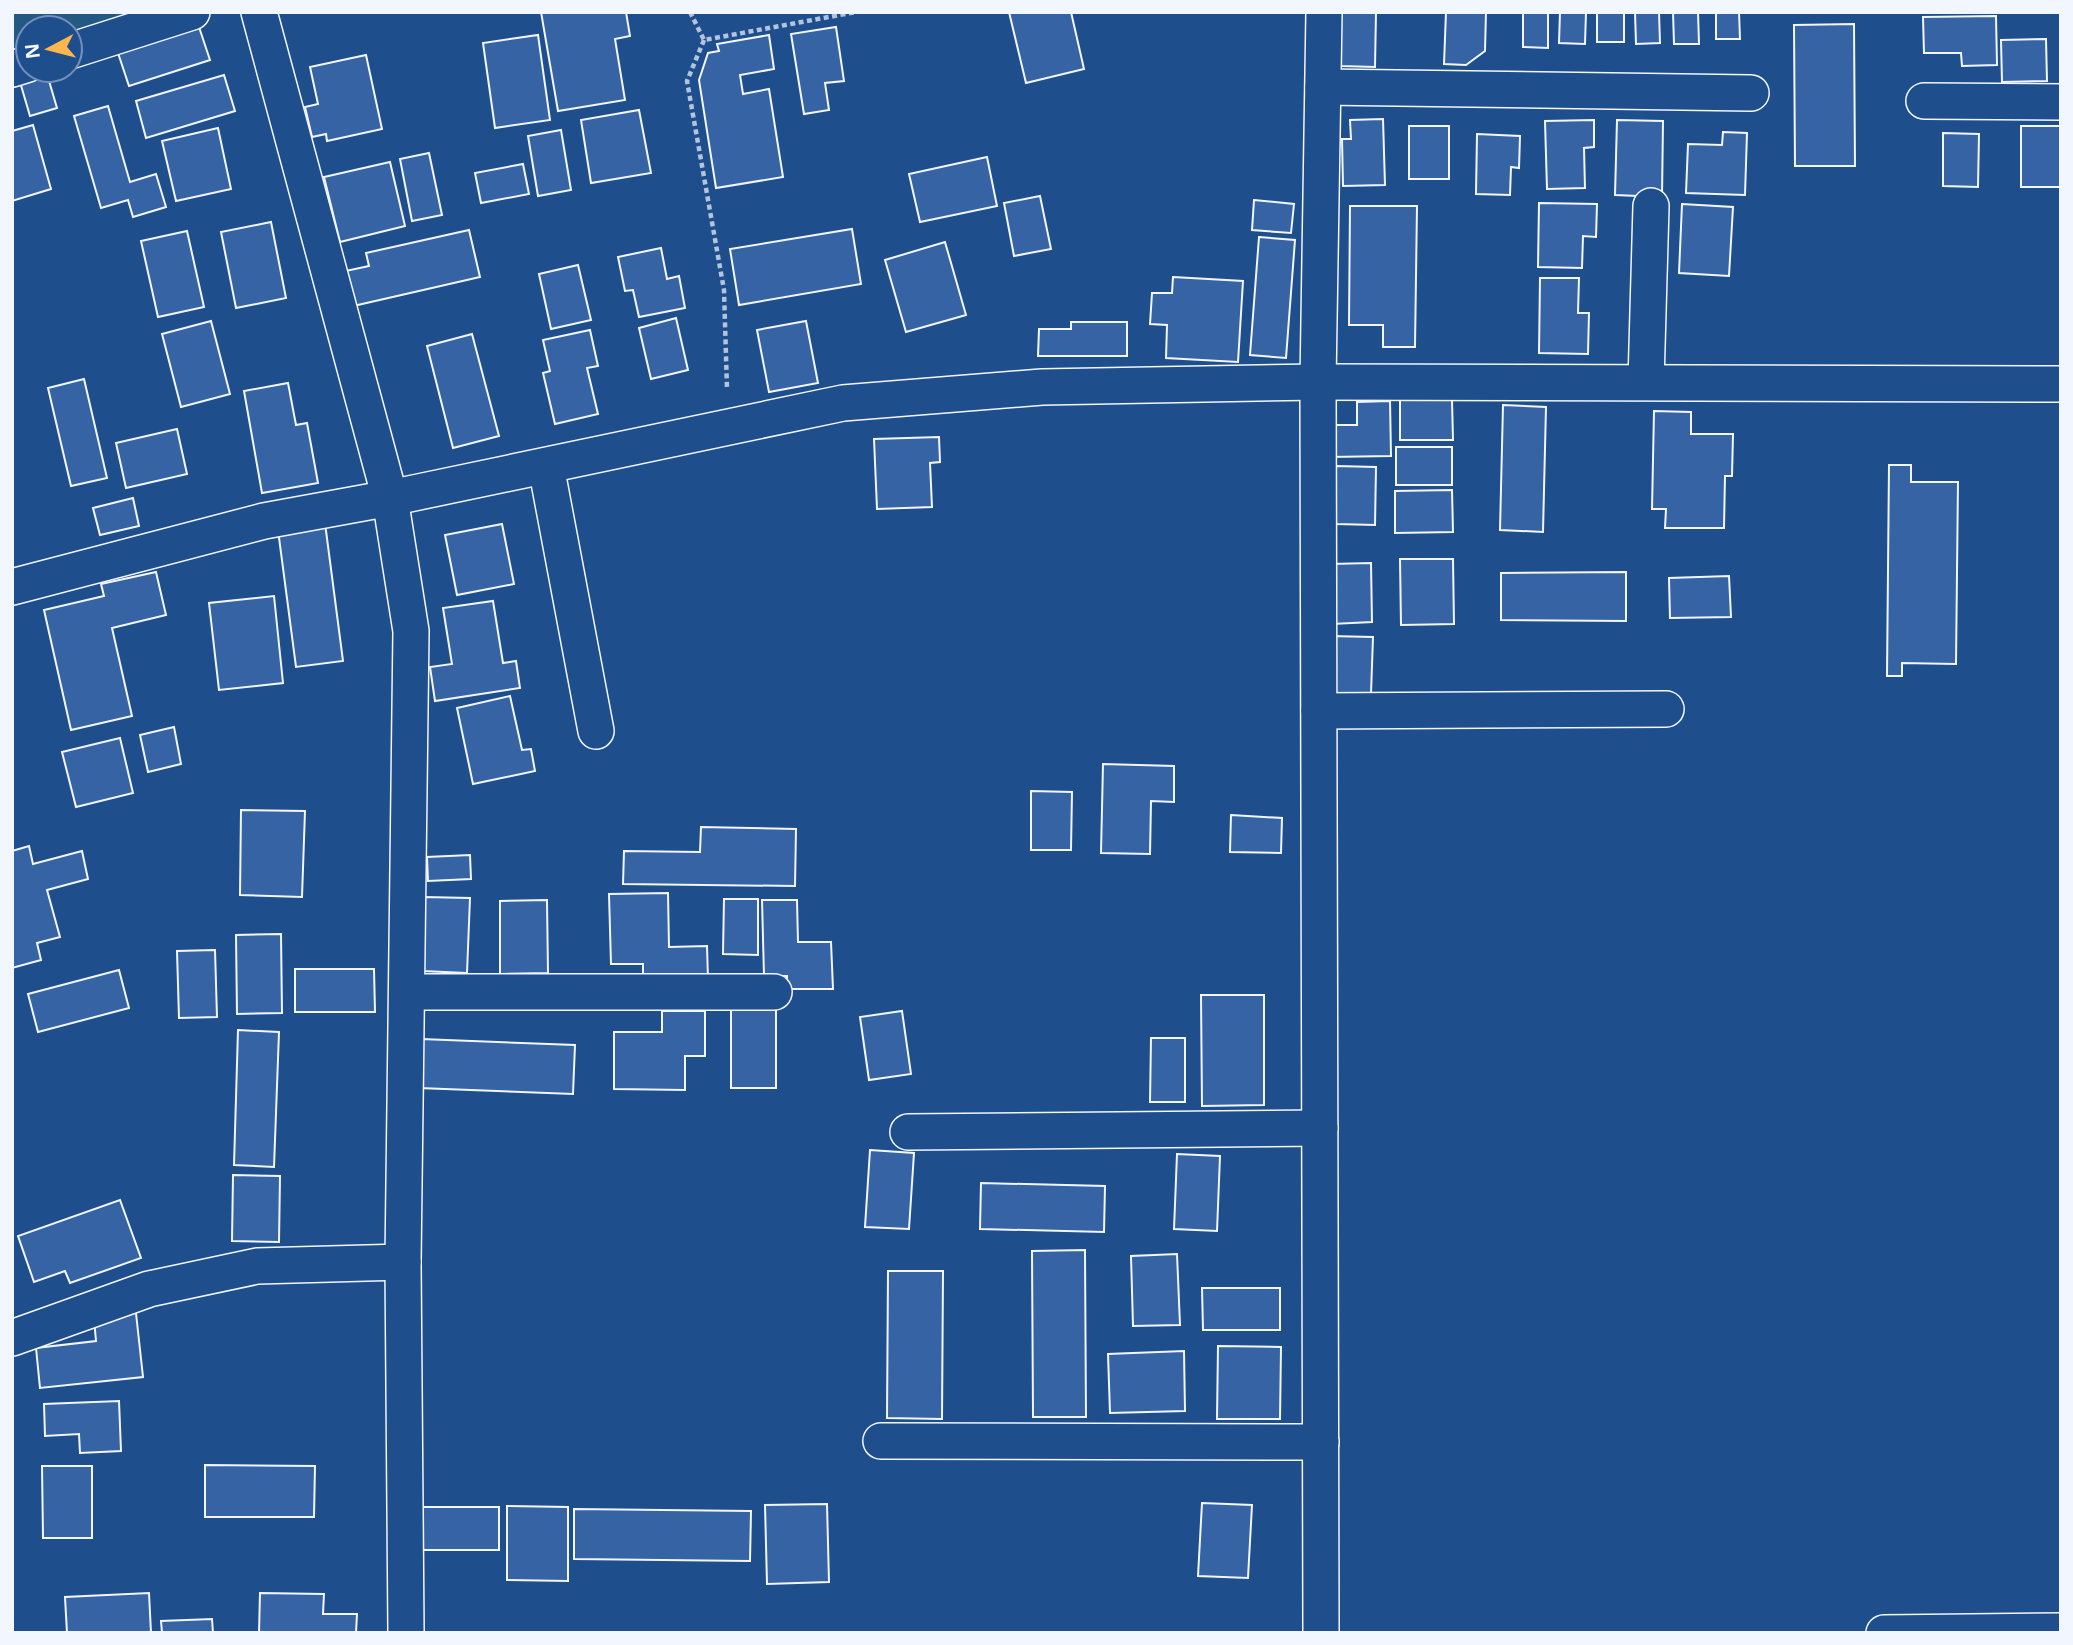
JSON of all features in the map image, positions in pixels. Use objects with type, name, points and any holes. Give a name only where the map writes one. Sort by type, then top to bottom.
[{"type":"street","points":[[84,46],[191,12]]},
{"type":"street","points":[[259,12],[390,498],[411,631],[403,1262],[406,1633]]},
{"type":"street","points":[[1321,1633],[1318,382],[1324,12]]},
{"type":"street","points":[[1323,87],[1751,93]]},
{"type":"street","points":[[1924,101],[2061,102]]},
{"type":"street","points":[[1646,382],[1651,206]]},
{"type":"street","points":[[12,587],[264,521],[390,498],[843,403],[1042,387],[1318,382],[2061,384]]},
{"type":"street","points":[[546,466],[596,731]]},
{"type":"street","points":[[1319,711],[1666,709]]},
{"type":"street","points":[[407,992],[774,992]]},
{"type":"street","points":[[908,1132],[1320,1128]]},
{"type":"street","points":[[12,1338],[149,1289],[257,1266],[403,1262]]},
{"type":"street","points":[[881,1441],[1321,1442]]},
{"type":"street","points":[[1884,1633],[2061,1631]]},
{"type":"path","points":[[690,12],[704,40],[687,81],[724,290],[729,427]]},
{"type":"path","points":[[704,40],[856,12]]},
{"type":"shaded area","points":[[12,12],[143,12],[84,31],[84,14],[14,14],[12,54]]},
{"type":"building","points":[[541,12],[626,12],[630,36],[615,39],[625,100],[558,111]]},
{"type":"building","points":[[1009,12],[1071,12],[1084,69],[1026,83]]},
{"type":"building","points":[[1341,12],[1376,12],[1375,67],[1341,66]]},
{"type":"building","points":[[1446,12],[1486,12],[1485,51],[1466,65],[1444,64]]},
{"type":"building","points":[[1523,12],[1548,12],[1548,48],[1523,47]]},
{"type":"building","points":[[1560,12],[1586,12],[1585,44],[1559,43]]},
{"type":"building","points":[[1597,12],[1624,12],[1624,42],[1597,42]]},
{"type":"building","points":[[1635,12],[1659,12],[1660,43],[1636,44]]},
{"type":"building","points":[[1673,12],[1698,12],[1699,44],[1674,44]]},
{"type":"building","points":[[1716,12],[1739,12],[1740,39],[1716,39]]},
{"type":"building","points":[[1996,16],[1997,65],[1962,66],[1961,53],[1924,53],[1923,17]]},
{"type":"building","points":[[197,21],[210,60],[129,86],[116,47]]},
{"type":"building","points":[[1854,24],[1855,166],[1795,166],[1794,25]]},
{"type":"building","points":[[836,27],[844,81],[825,83],[829,110],[804,114],[791,34]]},
{"type":"building","points":[[538,35],[550,120],[495,128],[483,43]]},
{"type":"building","points":[[769,35],[774,69],[740,75],[743,94],[769,89],[783,177],[716,188],[699,80],[708,53],[719,51],[717,44]]},
{"type":"building","points":[[2046,39],[2047,81],[2002,82],[2001,40]]},
{"type":"building","points":[[366,55],[382,129],[327,141],[326,134],[312,137],[305,107],[318,104],[310,67]]},
{"type":"building","points":[[224,75],[235,111],[146,138],[136,101]]},
{"type":"building","points":[[21,84],[50,84],[57,108],[30,116]]},
{"type":"building","points":[[108,106],[130,182],[156,174],[166,207],[133,217],[128,200],[101,208],[74,116]]},
{"type":"building","points":[[639,110],[651,173],[591,183],[581,120]]},
{"type":"building","points":[[1383,119],[1385,185],[1343,186],[1342,139],[1351,139],[1350,120]]},
{"type":"building","points":[[1594,120],[1594,147],[1584,148],[1585,188],[1547,189],[1545,121]]},
{"type":"building","points":[[1617,120],[1663,121],[1662,197],[1615,195]]},
{"type":"building","points":[[33,125],[51,189],[12,201],[12,131]]},
{"type":"building","points":[[1409,126],[1449,126],[1449,179],[1409,179]]},
{"type":"building","points":[[2021,126],[2061,126],[2061,187],[2021,187]]},
{"type":"building","points":[[218,128],[231,189],[176,201],[162,141]]},
{"type":"building","points":[[561,130],[571,190],[538,196],[528,136]]},
{"type":"building","points":[[1723,132],[1747,133],[1745,195],[1686,193],[1688,144],[1722,145]]},
{"type":"building","points":[[1943,133],[1979,134],[1978,187],[1943,186]]},
{"type":"building","points":[[1477,134],[1520,136],[1519,168],[1511,167],[1510,195],[1476,194]]},
{"type":"building","points":[[429,153],[442,215],[412,221],[400,159]]},
{"type":"building","points":[[987,157],[997,206],[920,222],[909,174]]},
{"type":"building","points":[[390,162],[405,226],[340,242],[324,177]]},
{"type":"building","points":[[523,164],[529,194],[481,203],[475,173]]},
{"type":"building","points":[[1040,196],[1051,249],[1014,256],[1004,203]]},
{"type":"building","points":[[1254,200],[1294,204],[1291,233],[1252,230]]},
{"type":"building","points":[[1539,203],[1597,204],[1596,237],[1583,236],[1582,268],[1538,267]]},
{"type":"building","points":[[1682,204],[1733,207],[1729,276],[1679,273]]},
{"type":"building","points":[[1350,206],[1417,206],[1415,347],[1383,347],[1383,325],[1349,325]]},
{"type":"building","points":[[271,222],[286,298],[236,308],[221,232]]},
{"type":"building","points":[[852,229],[861,284],[739,305],[730,249]]},
{"type":"building","points":[[469,230],[480,277],[349,307],[341,272],[369,266],[366,253]]},
{"type":"building","points":[[187,231],[204,307],[158,317],[141,241]]},
{"type":"building","points":[[1259,237],[1295,240],[1286,358],[1250,355]]},
{"type":"building","points":[[945,242],[966,315],[906,332],[885,260]]},
{"type":"building","points":[[661,248],[667,279],[679,276],[685,308],[639,317],[633,290],[625,291],[618,257]]},
{"type":"building","points":[[578,265],[591,320],[551,329],[539,274]]},
{"type":"building","points":[[1173,277],[1243,281],[1238,362],[1166,358],[1167,325],[1150,324],[1152,293],[1172,293]]},
{"type":"building","points":[[1540,278],[1579,278],[1578,313],[1589,313],[1588,354],[1539,353]]},
{"type":"building","points":[[676,318],[688,370],[651,379],[639,328]]},
{"type":"building","points":[[211,321],[230,394],[181,407],[162,334]]},
{"type":"building","points":[[806,321],[818,383],[769,392],[757,330]]},
{"type":"building","points":[[1071,322],[1127,322],[1127,356],[1038,356],[1039,329],[1071,329]]},
{"type":"building","points":[[590,330],[598,366],[587,368],[598,414],[555,424],[543,373],[550,371],[543,340]]},
{"type":"building","points":[[472,334],[499,436],[453,448],[427,346]]},
{"type":"building","points":[[84,379],[107,478],[71,486],[48,388]]},
{"type":"building","points":[[288,383],[296,425],[307,423],[318,483],[262,493],[244,391]]},
{"type":"building","points":[[1400,400],[1452,400],[1453,440],[1400,440]]},
{"type":"building","points":[[1390,401],[1391,456],[1329,457],[1329,425],[1357,425],[1357,402]]},
{"type":"building","points":[[1503,405],[1546,407],[1543,532],[1500,530]]},
{"type":"building","points":[[1654,411],[1691,412],[1691,434],[1733,434],[1732,476],[1725,476],[1724,528],[1665,528],[1666,509],[1652,509]]},
{"type":"building","points":[[177,429],[187,474],[126,488],[116,443]]},
{"type":"building","points":[[939,437],[940,462],[930,463],[932,507],[877,509],[874,439]]},
{"type":"building","points":[[1396,447],[1452,447],[1452,485],[1396,485]]},
{"type":"building","points":[[1889,465],[1911,465],[1911,482],[1958,482],[1956,664],[1902,663],[1902,676],[1887,676]]},
{"type":"building","points":[[1336,466],[1376,467],[1375,525],[1336,524]]},
{"type":"building","points":[[1452,490],[1453,532],[1395,533],[1395,491]]},
{"type":"building","points":[[133,498],[139,526],[100,535],[93,508]]},
{"type":"building","points":[[325,523],[343,661],[296,667],[278,530]]},
{"type":"building","points":[[502,524],[514,584],[457,595],[445,535]]},
{"type":"building","points":[[1400,559],[1453,559],[1454,624],[1401,625]]},
{"type":"building","points":[[1371,563],[1372,622],[1332,624],[1330,564]]},
{"type":"building","points":[[156,572],[166,615],[112,628],[132,716],[71,730],[44,610],[104,596],[101,584]]},
{"type":"building","points":[[1626,572],[1626,621],[1501,620],[1501,573]]},
{"type":"building","points":[[1729,576],[1731,617],[1670,618],[1669,578]]},
{"type":"building","points":[[274,596],[283,683],[219,690],[209,603]]},
{"type":"building","points":[[493,601],[503,663],[516,661],[520,688],[435,701],[430,667],[452,664],[443,608]]},
{"type":"building","points":[[1329,636],[1373,637],[1371,694],[1328,693]]},
{"type":"building","points":[[510,696],[522,750],[531,749],[535,771],[473,784],[457,708]]},
{"type":"building","points":[[174,727],[181,764],[148,772],[140,735]]},
{"type":"building","points":[[120,738],[133,793],[76,807],[62,752]]},
{"type":"building","points":[[1103,764],[1174,766],[1174,802],[1151,801],[1150,854],[1101,853]]},
{"type":"building","points":[[1031,791],[1072,792],[1071,850],[1031,850]]},
{"type":"building","points":[[241,810],[305,811],[302,897],[240,895]]},
{"type":"building","points":[[1231,815],[1282,818],[1281,853],[1230,852]]},
{"type":"building","points":[[701,827],[796,829],[795,886],[623,884],[624,851],[700,852]]},
{"type":"building","points":[[29,846],[33,864],[82,851],[88,879],[47,890],[60,937],[37,943],[41,960],[12,968],[12,851]]},
{"type":"building","points":[[470,855],[471,879],[428,881],[427,857]]},
{"type":"building","points":[[668,893],[669,947],[707,946],[708,979],[643,980],[643,964],[611,964],[609,894]]},
{"type":"building","points":[[424,897],[470,898],[467,973],[422,971]]},
{"type":"building","points":[[724,899],[758,899],[758,955],[723,954]]},
{"type":"building","points":[[547,900],[548,973],[500,974],[500,901]]},
{"type":"building","points":[[762,900],[797,900],[798,942],[831,942],[833,989],[787,989],[787,976],[764,976]]},
{"type":"building","points":[[281,934],[282,1013],[237,1014],[236,935]]},
{"type":"building","points":[[215,950],[217,1017],[179,1018],[177,951]]},
{"type":"building","points":[[295,969],[374,969],[375,1012],[295,1012]]},
{"type":"building","points":[[119,970],[129,1008],[38,1032],[28,994]]},
{"type":"building","points":[[1201,995],[1264,995],[1264,1105],[1202,1106]]},
{"type":"building","points":[[731,1010],[776,1010],[776,1088],[731,1088]]},
{"type":"building","points":[[662,1011],[705,1011],[705,1056],[685,1056],[685,1090],[614,1089],[614,1032],[662,1032]]},
{"type":"building","points":[[902,1011],[911,1074],[869,1080],[860,1017]]},
{"type":"building","points":[[238,1030],[279,1032],[274,1167],[234,1165]]},
{"type":"building","points":[[1151,1038],[1185,1038],[1185,1102],[1150,1102]]},
{"type":"building","points":[[421,1039],[575,1045],[573,1094],[419,1088]]},
{"type":"building","points":[[870,1150],[914,1153],[909,1229],[865,1227]]},
{"type":"building","points":[[1177,1154],[1220,1156],[1217,1231],[1174,1229]]},
{"type":"building","points":[[233,1175],[280,1176],[279,1242],[232,1241]]},
{"type":"building","points":[[981,1183],[1105,1186],[1104,1232],[980,1229]]},
{"type":"building","points":[[120,1200],[141,1258],[70,1283],[65,1271],[34,1282],[18,1236]]},
{"type":"building","points":[[1085,1250],[1086,1417],[1033,1417],[1032,1251]]},
{"type":"building","points":[[1177,1254],[1180,1325],[1133,1326],[1131,1256]]},
{"type":"building","points":[[888,1271],[943,1271],[942,1419],[887,1418]]},
{"type":"building","points":[[1202,1288],[1280,1288],[1280,1330],[1203,1330]]},
{"type":"building","points":[[135,1304],[143,1377],[40,1388],[36,1348],[96,1341],[94,1319]]},
{"type":"building","points":[[1218,1346],[1281,1347],[1280,1419],[1217,1419]]},
{"type":"building","points":[[1184,1351],[1185,1411],[1110,1413],[1108,1354]]},
{"type":"building","points":[[119,1401],[121,1451],[80,1453],[79,1434],[45,1436],[44,1404]]},
{"type":"building","points":[[205,1465],[315,1466],[314,1517],[205,1517]]},
{"type":"building","points":[[42,1466],[92,1466],[92,1538],[43,1538]]},
{"type":"building","points":[[1202,1503],[1252,1505],[1248,1578],[1198,1576]]},
{"type":"building","points":[[827,1504],[829,1582],[767,1584],[765,1505]]},
{"type":"building","points":[[507,1506],[568,1507],[568,1581],[507,1580]]},
{"type":"building","points":[[419,1507],[499,1507],[499,1550],[420,1550]]},
{"type":"building","points":[[574,1509],[751,1511],[750,1561],[574,1559]]},
{"type":"building","points":[[149,1593],[151,1633],[67,1633],[65,1597]]},
{"type":"building","points":[[260,1593],[324,1594],[323,1614],[357,1614],[356,1633],[259,1633]]},
{"type":"building","points":[[212,1619],[213,1633],[162,1633],[161,1621]]}]
